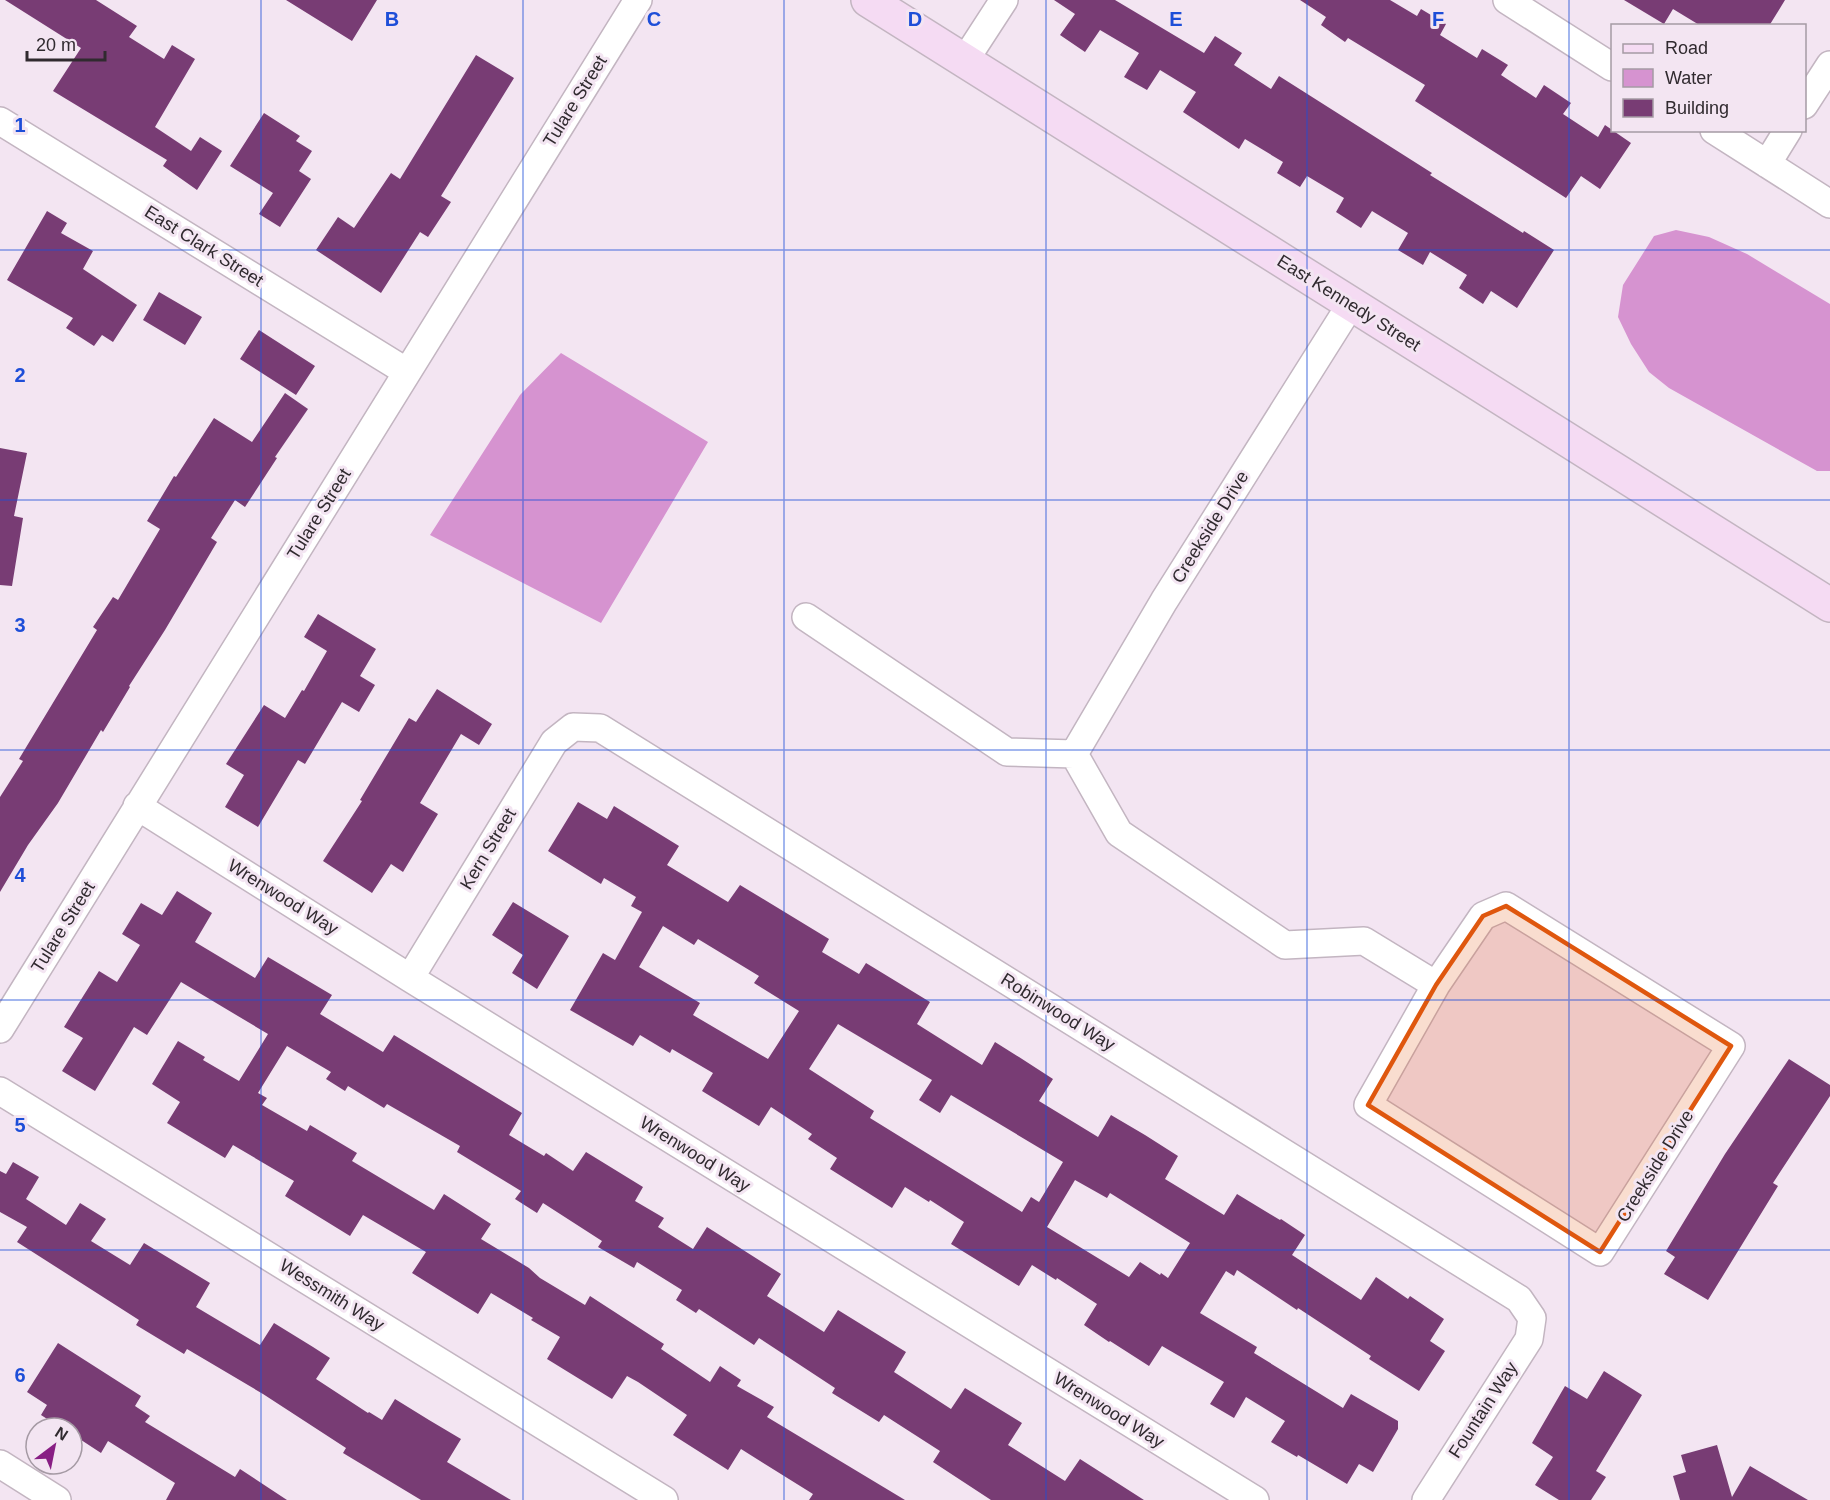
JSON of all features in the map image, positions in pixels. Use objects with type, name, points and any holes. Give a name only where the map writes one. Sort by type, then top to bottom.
[{"type":"street","name":"Tulare Street","points":[[0,1029],[638,0]]},
{"type":"street","name":"East Kennedy Street","points":[[868,0],[1830,605]]},
{"type":"street","points":[[965,60],[1004,0]]},
{"type":"street","points":[[1507,0],[1611,66]]},
{"type":"street","points":[[1806,102],[1830,64]]},
{"type":"street","name":"East Clark Street","points":[[0,121],[407,372]]},
{"type":"street","points":[[1717,132],[1830,204]]},
{"type":"street","points":[[1767,164],[1787,132]]},
{"type":"street","name":"Creekside Drive","points":[[1074,754],[1188,562],[1351,304]]},
{"type":"street","points":[[806,617],[1007,752],[1074,754],[1119,833],[1285,945],[1364,941],[1436,984]]},
{"type":"street","name":"Kern Street","points":[[410,978],[554,742],[573,727]]},
{"type":"street","name":"Robinwood Way","points":[[573,727],[600,728],[1519,1299],[1532,1318]]},
{"type":"street","name":"Wrenwood Way","points":[[137,806],[410,978],[1255,1500]]},
{"type":"street","name":"Creekside Drive","points":[[1506,906],[1731,1046],[1600,1252],[1368,1105],[1436,984],[1483,916],[1506,906]]},
{"type":"street","name":"Wessmith Way","points":[[0,1091],[664,1500]]},
{"type":"street","name":"Fountain Way","points":[[1426,1500],[1529,1339],[1532,1318]]},
{"type":"street","points":[[0,1464],[57,1500]]},
{"type":"highlighted area","points":[[1506,906],[1731,1046],[1600,1252],[1368,1105],[1436,985],[1483,916]]},
{"type":"water","points":[[1676,230],[1709,237],[1747,254],[1830,304],[1830,471],[1817,471],[1669,388],[1649,372],[1631,344],[1618,317],[1623,285],[1654,236]]},
{"type":"water","points":[[561,353],[708,442],[601,623],[430,535],[520,395]]},
{"type":"building","points":[[5,0],[96,0],[137,26],[129,37],[164,59],[172,45],[195,59],[155,127],[191,151],[200,137],[222,151],[197,190],[163,166],[167,160],[53,91],[81,48]]},
{"type":"building","points":[[286,0],[377,0],[352,41]]},
{"type":"building","points":[[1054,0],[1115,0],[1204,53],[1215,36],[1242,53],[1234,65],[1271,89],[1279,76],[1432,173],[1430,175],[1554,250],[1517,308],[1491,291],[1483,304],[1459,288],[1467,275],[1430,252],[1423,265],[1398,250],[1408,233],[1372,211],[1361,228],[1336,212],[1344,198],[1307,176],[1300,187],[1277,173],[1283,162],[1245,139],[1239,149],[1183,112],[1196,92],[1160,70],[1147,90],[1124,77],[1139,53],[1100,30],[1085,52],[1060,35],[1075,14]]},
{"type":"building","points":[[1300,0],[1390,0],[1417,16],[1421,9],[1446,24],[1440,35],[1477,58],[1482,49],[1508,65],[1501,75],[1536,98],[1544,85],[1571,103],[1563,114],[1598,137],[1605,125],[1611,129],[1611,132],[1615,132],[1631,143],[1600,189],[1581,176],[1566,198],[1415,101],[1425,85],[1348,38],[1345,42],[1321,25],[1326,17]]},
{"type":"building","points":[[1624,0],[1785,0],[1770,24],[1698,24],[1673,9],[1664,24]]},
{"type":"building","points":[[476,55],[514,78],[441,196],[451,202],[428,237],[420,232],[381,293],[316,250],[338,217],[354,228],[391,173],[400,179]]},
{"type":"building","points":[[264,113],[300,136],[296,141],[312,151],[299,171],[311,179],[280,227],[259,214],[273,193],[230,166]]},
{"type":"building","points":[[47,211],[67,223],[61,233],[93,251],[83,269],[137,305],[113,342],[102,335],[94,346],[66,328],[73,318],[7,280]]},
{"type":"building","points":[[159,292],[202,317],[185,345],[143,320]]},
{"type":"building","points":[[259,330],[315,366],[296,395],[240,359]]},
{"type":"building","points":[[285,393],[308,409],[275,457],[277,458],[245,507],[235,500],[211,538],[217,542],[165,630],[103,732],[101,730],[58,803],[28,845],[0,892],[0,797],[23,761],[19,759],[97,630],[93,627],[113,597],[118,600],[160,529],[147,521],[174,476],[176,477],[214,418],[252,442]]},
{"type":"building","points":[[0,448],[27,453],[14,516],[23,518],[12,586],[0,585]]},
{"type":"building","points":[[318,614],[376,649],[360,676],[375,685],[359,712],[342,702],[305,764],[298,760],[258,827],[225,807],[244,775],[226,764],[264,705],[285,718],[302,690],[304,691],[327,651],[304,637]]},
{"type":"building","points":[[437,689],[492,724],[479,745],[461,734],[420,803],[438,814],[403,872],[391,864],[372,893],[323,861],[362,801],[360,800],[409,718],[416,722]]},
{"type":"building","points":[[578,802],[607,819],[614,806],[679,846],[667,865],[728,902],[740,885],[829,939],[822,952],[859,974],[866,963],[930,1002],[917,1024],[982,1065],[995,1042],[1053,1079],[1039,1101],[1098,1137],[1111,1115],[1178,1156],[1165,1179],[1224,1215],[1237,1194],[1281,1219],[1305,1235],[1292,1255],[1361,1300],[1376,1277],[1408,1299],[1410,1296],[1444,1319],[1430,1341],[1445,1351],[1419,1391],[1369,1359],[1371,1356],[1237,1270],[1234,1276],[1226,1271],[1200,1313],[1257,1347],[1254,1353],[1343,1408],[1351,1394],[1398,1421],[1398,1429],[1373,1472],[1359,1464],[1347,1484],[1298,1455],[1297,1457],[1271,1442],[1285,1421],[1246,1397],[1234,1418],[1210,1404],[1224,1382],[1162,1346],[1149,1366],[1109,1342],[1084,1325],[1097,1304],[1057,1278],[1056,1280],[1032,1265],[1019,1286],[951,1244],[964,1222],[930,1200],[929,1202],[905,1187],[892,1208],[830,1169],[837,1158],[808,1139],[812,1134],[771,1107],[759,1126],[702,1091],[713,1073],[672,1049],[670,1053],[640,1035],[633,1046],[570,1010],[603,953],[615,960],[642,912],[631,906],[636,897],[604,878],[601,884],[548,851]],"holes":[[[663,926],[694,945],[698,939],[759,976],[754,983],[799,1011],[768,1059],[693,1015],[700,1003],[639,967]],[[838,1024],[932,1080],[919,1100],[940,1113],[951,1095],[1063,1162],[1039,1202],[1031,1197],[1022,1212],[870,1118],[874,1111],[809,1069]],[[1075,1180],[1107,1198],[1110,1193],[1190,1243],[1168,1278],[1140,1262],[1129,1277],[1047,1227]]]},
{"type":"building","points":[[177,891],[212,913],[195,942],[255,978],[268,957],[332,995],[320,1014],[383,1052],[394,1035],[522,1113],[509,1135],[544,1156],[546,1153],[573,1171],[586,1152],[643,1187],[635,1201],[664,1218],[658,1227],[693,1249],[707,1227],[781,1274],[767,1296],[824,1332],[838,1310],[906,1352],[894,1372],[951,1409],[965,1388],[1022,1423],[1008,1445],[1065,1481],[1080,1459],[1144,1500],[991,1500],[933,1462],[940,1451],[884,1415],[879,1422],[832,1393],[835,1388],[759,1338],[754,1345],[699,1309],[696,1313],[676,1300],[682,1290],[637,1262],[634,1268],[598,1247],[602,1241],[543,1203],[537,1213],[515,1199],[521,1191],[457,1152],[460,1146],[387,1104],[384,1108],[348,1086],[345,1091],[326,1079],[331,1072],[287,1046],[258,1093],[267,1098],[262,1105],[307,1131],[310,1125],[357,1153],[352,1161],[434,1210],[444,1194],[491,1224],[481,1239],[585,1305],[590,1296],[664,1344],[661,1349],[710,1382],[720,1366],[741,1380],[737,1386],[774,1407],[767,1417],[905,1500],[809,1500],[813,1494],[741,1449],[728,1470],[673,1435],[687,1415],[638,1382],[627,1376],[612,1399],[547,1359],[560,1337],[531,1320],[533,1318],[491,1293],[478,1314],[412,1273],[426,1252],[363,1215],[350,1236],[285,1196],[294,1181],[233,1145],[225,1158],[167,1123],[180,1102],[152,1084],[178,1041],[205,1057],[203,1060],[239,1081],[268,1034],[181,982],[147,1035],[134,1027],[95,1091],[62,1071],[83,1038],[64,1027],[99,971],[117,982],[140,945],[122,934],[141,903],[162,915]]},
{"type":"building","points":[[513,902],[569,936],[537,989],[512,973],[523,955],[492,935]]},
{"type":"building","points":[[1789,1059],[1830,1085],[1830,1096],[1773,1183],[1778,1186],[1708,1300],[1664,1274],[1675,1257],[1666,1251],[1725,1154]]},
{"type":"building","points":[[13,1162],[39,1177],[26,1199],[66,1225],[80,1203],[106,1219],[91,1241],[130,1265],[144,1243],[210,1283],[196,1307],[260,1345],[274,1323],[330,1358],[316,1379],[382,1420],[395,1399],[461,1439],[447,1462],[511,1500],[421,1500],[343,1453],[346,1448],[263,1394],[187,1349],[184,1354],[136,1325],[139,1320],[17,1242],[27,1227],[0,1212],[0,1171],[6,1174]]},
{"type":"building","points":[[58,1343],[141,1396],[135,1406],[150,1416],[145,1422],[235,1477],[240,1469],[287,1500],[166,1500],[175,1483],[108,1441],[101,1453],[84,1442],[84,1416],[43,1416],[41,1415],[47,1405],[27,1392]]},
{"type":"building","points":[[1604,1371],[1642,1395],[1596,1471],[1606,1477],[1591,1500],[1559,1500],[1535,1485],[1553,1457],[1532,1443],[1565,1386],[1587,1399]]},
{"type":"building","points":[[1717,1445],[1732,1497],[1750,1466],[1808,1500],[1680,1500],[1673,1476],[1686,1472],[1681,1455]]}]
